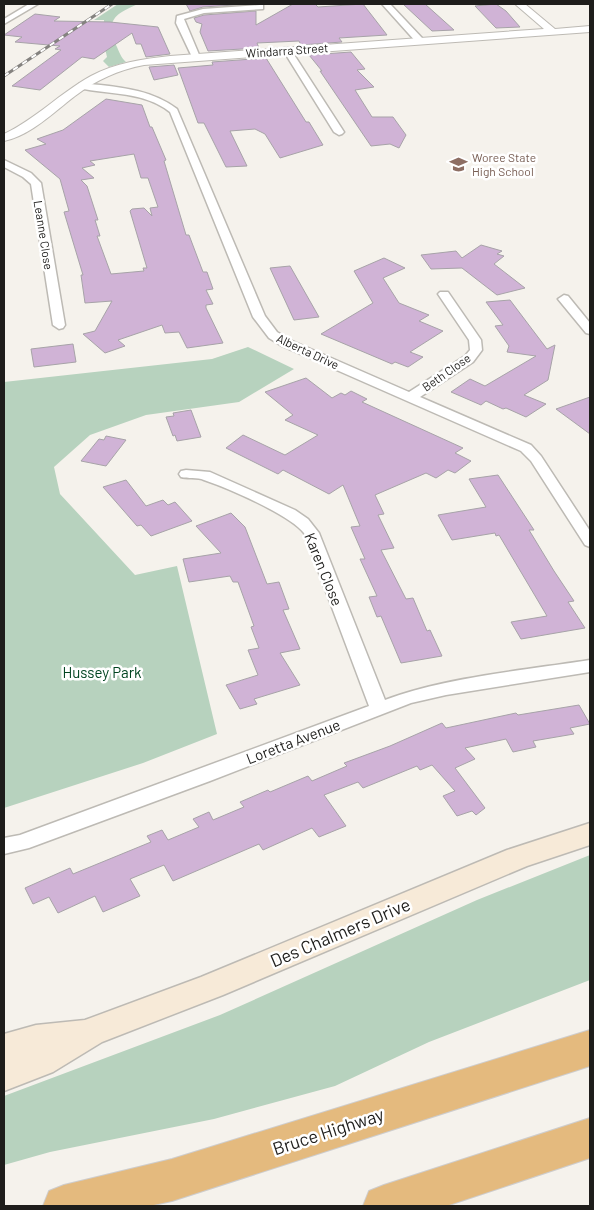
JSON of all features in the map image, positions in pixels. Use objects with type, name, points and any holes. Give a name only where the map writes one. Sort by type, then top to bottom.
[{"type":"highway","name":"Bruce Highway","points":[[64,1206],[172,1180],[590,1048]]},
{"type":"highway","points":[[384,1206],[590,1138]]},
{"type":"main road","name":"Des Chalmers Drive","points":[[4,1076],[42,1062],[90,1032],[221,982],[517,858],[590,834]]},
{"type":"main road","name":"Des Chalmers Drive","points":[[4,1048],[36,1039],[90,1032]]},
{"type":"street","points":[[4,22],[34,4]]},
{"type":"street","points":[[386,4],[420,41]]},
{"type":"street","points":[[520,4],[553,32]]},
{"type":"street","points":[[196,57],[180,22],[180,18],[203,11],[260,7]]},
{"type":"street","name":"Windarra Street","points":[[4,138],[32,123],[82,86],[104,74],[156,60],[590,29]]},
{"type":"street","points":[[288,50],[339,132]]},
{"type":"street","name":"Alberta Drive","points":[[82,86],[148,96],[168,104],[174,111],[259,317],[273,335],[526,448],[536,459],[590,542]]},
{"type":"street","name":"Leanne Close","points":[[4,163],[33,178],[36,183],[59,325]]},
{"type":"street","name":"Beth Close","points":[[410,397],[469,358],[476,350],[475,340],[444,294]]},
{"type":"street","points":[[564,299],[590,330]]},
{"type":"street","name":"Karen Close","points":[[186,474],[205,475],[290,512],[303,522],[311,533],[379,708]]},
{"type":"street","name":"Loretta Avenue","points":[[4,846],[22,842],[203,776],[379,708],[419,695],[590,666]]},
{"type":"green space","points":[[118,4],[138,4],[119,14],[112,23],[113,36],[120,54],[126,62],[109,67],[103,61],[107,57],[103,40],[104,20],[94,20]]},
{"type":"green space","name":"Hussey Park","points":[[248,347],[294,369],[239,402],[146,415],[90,435],[54,467],[60,494],[135,575],[177,566],[217,734],[143,763],[4,808],[4,382],[212,359]]},
{"type":"green space","points":[[590,855],[590,980],[429,1042],[335,1086],[214,1119],[50,1152],[4,1165],[4,1096],[220,1015],[477,900]]},
{"type":"building","points":[[186,4],[251,4],[203,7],[190,11]]},
{"type":"building","points":[[293,4],[315,4],[318,7],[363,4],[387,35],[339,38],[342,42],[301,45],[299,41],[257,43],[259,48],[208,51],[200,32],[202,24],[196,22],[194,18],[204,15],[256,11],[256,25]]},
{"type":"building","points":[[403,4],[425,4],[454,30],[432,31]]},
{"type":"building","points":[[496,4],[506,11],[520,27],[496,28],[475,6]]},
{"type":"building","points":[[35,14],[60,17],[54,21],[110,22],[158,27],[170,54],[146,57],[141,44],[136,44],[132,33],[94,59],[82,57],[40,90],[12,86],[61,50],[55,49],[60,46],[15,42],[22,37],[4,35]]},
{"type":"building","points":[[351,52],[365,69],[357,70],[374,87],[355,90],[372,117],[393,117],[406,135],[399,148],[390,144],[371,146],[320,71],[322,71],[309,55]]},
{"type":"building","points":[[266,58],[306,122],[309,122],[323,145],[280,158],[265,134],[255,129],[230,131],[247,166],[226,167],[204,123],[198,123],[178,68],[213,65],[212,62]]},
{"type":"building","points":[[174,65],[178,75],[154,80],[149,67]]},
{"type":"building","points":[[106,99],[142,105],[166,160],[164,161],[186,235],[189,235],[203,272],[207,272],[213,289],[206,290],[213,304],[206,305],[206,308],[223,343],[187,348],[179,332],[165,333],[162,325],[118,340],[125,346],[105,353],[83,334],[95,331],[112,301],[85,303],[81,275],[83,275],[64,212],[69,211],[60,179],[25,150],[46,144],[37,139],[63,130]],"holes":[[[134,154],[141,178],[148,178],[158,207],[150,208],[152,216],[144,208],[132,209],[130,211],[147,268],[143,268],[144,271],[111,274],[97,236],[100,236],[95,220],[98,220],[87,186],[81,180],[94,178],[82,168],[95,165],[90,161]]]},
{"type":"building","points":[[481,245],[502,251],[497,254],[504,256],[494,264],[525,288],[497,295],[462,268],[431,269],[421,255],[456,251],[462,258]]},
{"type":"building","points":[[384,258],[405,268],[383,278],[399,303],[429,315],[419,321],[443,331],[410,352],[423,357],[408,367],[395,362],[392,364],[321,334],[373,303],[354,271]]},
{"type":"building","points":[[290,266],[319,317],[294,320],[270,268]]},
{"type":"building","points":[[510,300],[547,349],[555,345],[548,380],[524,395],[546,404],[526,417],[486,401],[481,405],[451,392],[470,379],[485,386],[536,356],[507,352],[509,346],[495,326],[503,325],[486,302]]},
{"type":"building","points":[[73,344],[76,362],[34,367],[31,349]]},
{"type":"building","points":[[306,378],[332,398],[341,393],[345,395],[351,391],[367,399],[362,402],[463,448],[455,453],[471,461],[455,473],[448,470],[436,478],[426,473],[375,495],[384,514],[378,515],[394,548],[381,550],[406,599],[413,598],[427,631],[430,630],[442,656],[401,663],[381,616],[377,617],[369,597],[377,596],[360,559],[365,559],[351,527],[360,526],[343,485],[329,494],[283,470],[278,474],[226,448],[243,435],[285,455],[318,435],[285,420],[293,415],[265,392]]},
{"type":"building","points":[[590,397],[590,434],[556,409]]},
{"type":"building","points":[[191,410],[201,437],[177,441],[175,435],[173,436],[166,417],[174,416],[173,413]]},
{"type":"building","points":[[106,436],[126,440],[106,466],[81,461],[99,439],[104,440]]},
{"type":"building","points":[[498,475],[534,530],[529,530],[574,601],[568,602],[585,628],[521,639],[511,622],[547,616],[499,535],[496,536],[495,533],[452,540],[438,515],[486,507],[469,479]]},
{"type":"building","points":[[126,480],[146,506],[163,500],[168,505],[175,502],[192,521],[151,536],[141,525],[137,526],[103,487]]},
{"type":"building","points":[[231,513],[245,527],[267,584],[279,582],[289,609],[283,610],[300,649],[280,653],[300,685],[254,699],[257,704],[240,709],[226,685],[258,675],[248,650],[259,648],[251,627],[254,626],[238,582],[233,582],[230,576],[189,582],[183,559],[221,553],[196,526]]},
{"type":"building","points":[[579,705],[590,724],[570,728],[574,734],[533,741],[536,747],[513,752],[506,739],[465,748],[475,759],[455,768],[485,808],[476,815],[472,811],[457,816],[443,796],[455,791],[432,765],[420,770],[417,766],[363,788],[358,782],[324,795],[346,826],[319,837],[312,828],[263,850],[259,844],[173,881],[164,865],[130,879],[140,896],[103,912],[95,896],[58,913],[49,897],[33,904],[25,888],[70,868],[73,874],[151,842],[147,836],[162,830],[168,840],[199,827],[193,819],[209,812],[213,820],[244,807],[240,802],[268,790],[270,792],[308,776],[312,781],[347,766],[344,763],[390,746],[442,723],[446,728],[516,713],[518,715]]},
{"type":"railway","points":[[4,76],[112,4]]},
{"type":"place","name":"Woree State High School","points":[[458,164]]}]
